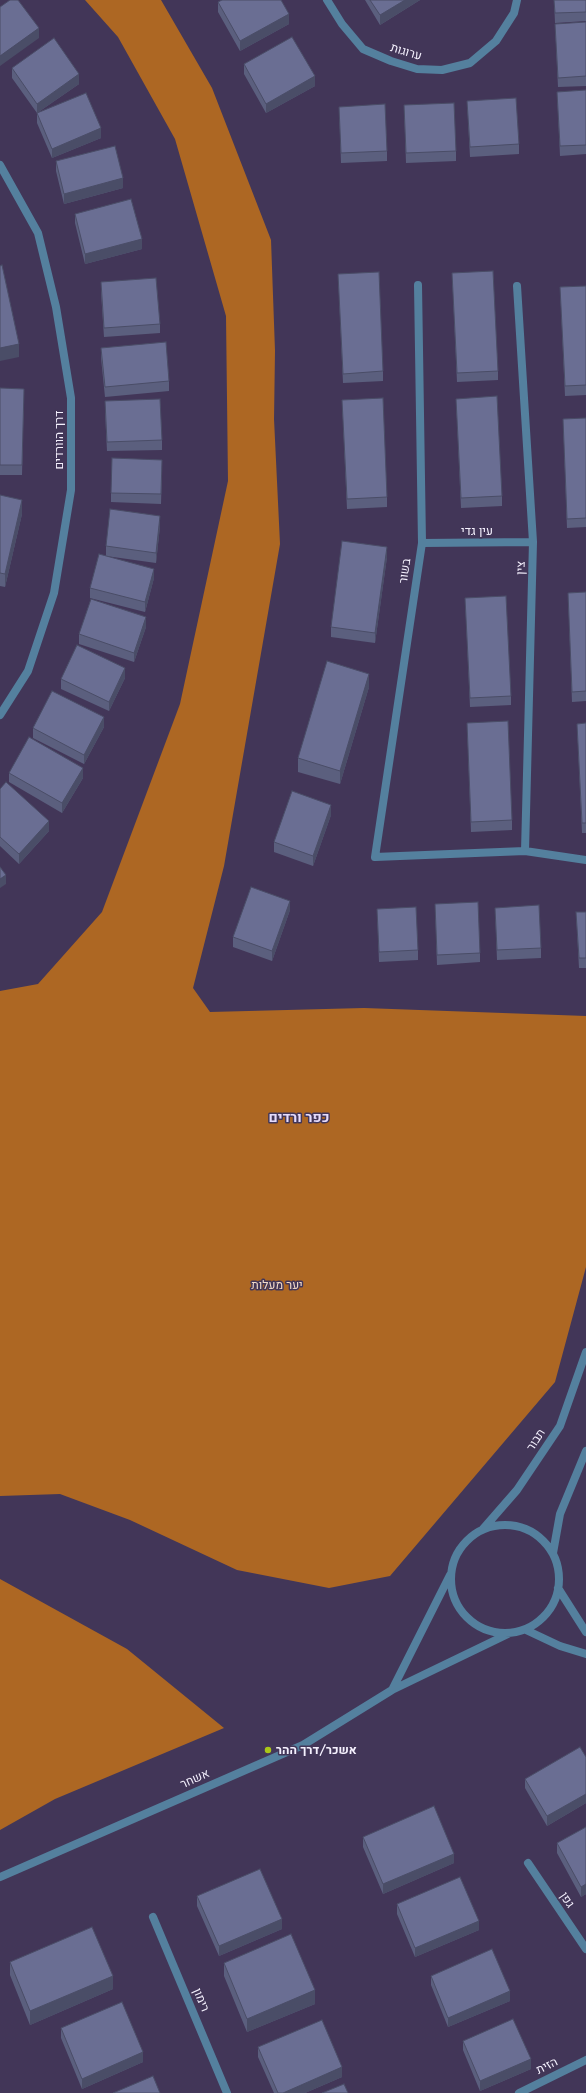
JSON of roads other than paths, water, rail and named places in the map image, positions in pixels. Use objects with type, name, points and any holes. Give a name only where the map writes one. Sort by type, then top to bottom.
[{"type":"street","name":"ערוגות","points":[[327,0],[342,24],[363,49],[391,61],[417,69],[442,70],[470,63],[496,41],[514,13],[517,0]]},
{"type":"street","name":"דרך הוורדים","points":[[0,165],[38,233],[56,307],[71,398],[71,490],[54,594],[28,671],[0,715]]},
{"type":"street","name":"בשור","points":[[418,285],[422,543],[375,857],[525,851]]},
{"type":"street","name":"צין","points":[[517,286],[534,542],[525,851]]},
{"type":"street","name":"עין גדי","points":[[422,543],[534,542]]},
{"type":"street","points":[[525,851],[586,860]]},
{"type":"street","name":"תבור","points":[[483,1529],[518,1490],[560,1426],[586,1352]]},
{"type":"street","points":[[553,1553],[560,1514],[586,1451]]},
{"type":"street","points":[[392,1690],[450,1575],[453,1561],[460,1548],[470,1537],[483,1529],[499,1525],[515,1525],[530,1530],[543,1540],[553,1553],[558,1570],[558,1588],[553,1605],[542,1619],[526,1630],[508,1634],[489,1632],[476,1626],[464,1616],[454,1597],[450,1575]]},
{"type":"street","points":[[558,1588],[586,1632]]},
{"type":"street","points":[[526,1630],[560,1646],[586,1654]]},
{"type":"street","name":"אשחר","points":[[0,1877],[303,1745],[392,1690],[508,1634]]},
{"type":"street","name":"גפן","points":[[528,1863],[586,1949]]},
{"type":"street","name":"רימון","points":[[152,1917],[227,2093]]},
{"type":"street","name":"הזית","points":[[518,2093],[586,2060]]},
{"type":"place","name":"אשכר/דרך ההר","points":[[268,1750]]},
{"type":"district","name":"כפר ורדים","points":[[299,1118]]},
{"type":"park label","name":"יער מעלות","points":[[277,1285]]}]
